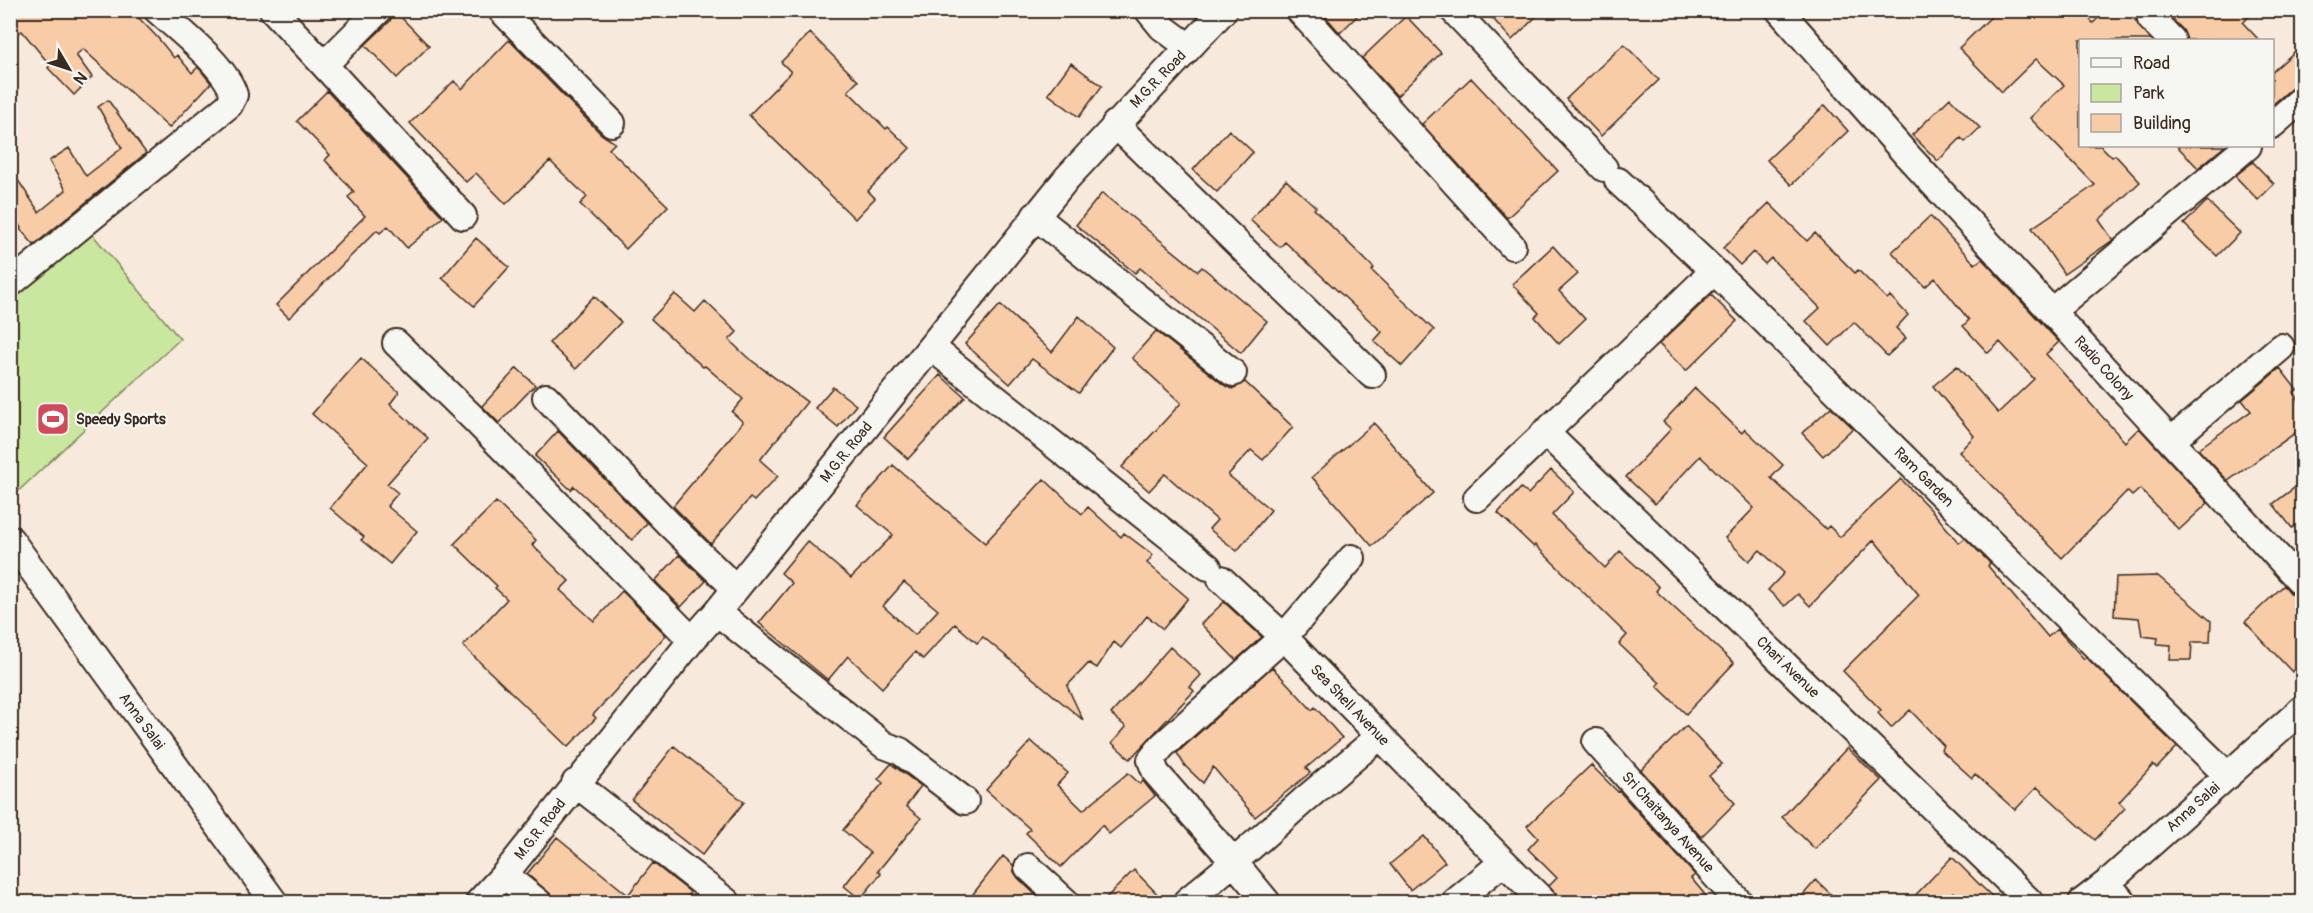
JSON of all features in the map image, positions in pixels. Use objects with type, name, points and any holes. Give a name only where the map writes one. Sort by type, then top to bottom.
[{"type":"street","points":[[10,284],[229,105],[234,94],[231,82],[196,45],[157,10]]},
{"type":"street","points":[[273,10],[463,216]]},
{"type":"street","points":[[324,65],[379,10]]},
{"type":"street","points":[[501,10],[612,123]]},
{"type":"street","points":[[1148,10],[1162,27],[1189,47]]},
{"type":"street","name":"M.G.R. Road","points":[[479,903],[717,612],[1035,216],[1115,124],[1224,10]]},
{"type":"street","points":[[1299,10],[1512,246]]},
{"type":"street","name":"Ram Garden","points":[[1453,10],[1611,175],[1714,271],[2228,776]]},
{"type":"street","points":[[2150,13],[2171,39]]},
{"type":"street","name":"Radio Colony","points":[[1790,14],[1905,153],[2302,583]]},
{"type":"street","points":[[2274,123],[2302,99]]},
{"type":"street","points":[[1115,124],[1372,375]]},
{"type":"street","points":[[2052,311],[2247,147]]},
{"type":"street","points":[[1035,216],[1233,373]]},
{"type":"street","points":[[1477,498],[1714,271]]},
{"type":"street","points":[[396,343],[476,420],[692,640]]},
{"type":"street","name":"Sea Shell Avenue","points":[[931,347],[1215,573],[1284,637],[1544,903]]},
{"type":"street","points":[[2171,441],[2281,347]]},
{"type":"street","points":[[546,397],[669,524],[735,588]]},
{"type":"street","name":"Chari Avenue","points":[[1545,432],[2030,903]]},
{"type":"street","name":"Anna Salai","points":[[10,539],[274,903]]},
{"type":"street","points":[[1267,903],[1156,773],[1151,760],[1162,746],[1284,637],[1352,558]]},
{"type":"street","points":[[717,612],[884,745],[900,751],[965,801]]},
{"type":"street","name":"Anna Salai","points":[[2082,903],[2115,893],[2228,776],[2302,709]]},
{"type":"street","points":[[1187,901],[1380,736]]},
{"type":"street","name":"Sri Chaitanya Avenue","points":[[1596,742],[1739,903]]},
{"type":"street","points":[[575,783],[727,903]]},
{"type":"street","points":[[1455,903],[1503,862]]},
{"type":"street","points":[[1028,867],[1066,903]]},
{"type":"street","points":[[504,874],[538,903]]},
{"type":"green space","name":"Speedy Sports","points":[[87,228],[180,339],[11,498],[11,293]]},
{"type":"building","points":[[10,10],[131,10],[174,58],[177,55],[192,73],[198,67],[211,83],[169,128],[83,49],[76,55],[92,77],[74,95],[48,68],[50,65],[22,31],[19,33],[10,22]]},
{"type":"building","points":[[394,10],[429,46],[397,78],[365,45],[390,21]]},
{"type":"building","points":[[1320,10],[1363,10],[1340,33]]},
{"type":"building","points":[[1485,10],[1543,10],[1512,40]]},
{"type":"building","points":[[1998,10],[2082,10],[2093,23],[2107,10],[2127,10],[2150,39],[2079,39],[2079,147],[2102,147],[2112,157],[2115,155],[2140,182],[2099,220],[2113,240],[2064,274],[2032,228],[2095,185],[2030,118],[2064,85],[2036,59],[2002,92],[1959,48]]},
{"type":"building","points":[[2169,10],[2255,10],[2243,23],[2258,39],[2187,39],[2183,30],[2168,15]]},
{"type":"building","points":[[1406,16],[1441,53],[1397,96],[1362,58]]},
{"type":"building","points":[[810,33],[858,81],[848,91],[886,129],[888,127],[910,148],[868,191],[875,198],[855,219],[749,115],[791,72],[781,62]]},
{"type":"building","points":[[509,40],[601,134],[615,143],[609,149],[668,206],[626,249],[580,204],[587,197],[550,161],[506,204],[476,173],[466,182],[410,123],[454,81],[462,89]]},
{"type":"building","points":[[1624,44],[1659,80],[1601,136],[1566,99]]},
{"type":"building","points":[[2302,45],[2302,84],[2292,88],[2274,103],[2274,70]]},
{"type":"building","points":[[1071,63],[1102,86],[1079,117],[1048,94]]},
{"type":"building","points":[[1471,78],[1558,171],[1507,218],[1422,124]]},
{"type":"building","points":[[327,91],[443,217],[407,248],[388,226],[380,233],[377,230],[289,318],[276,305],[365,216],[348,197],[354,192],[325,160],[330,155],[297,121]]},
{"type":"building","points":[[1950,98],[1980,128],[1965,142],[1961,138],[1938,161],[1912,135]]},
{"type":"building","points":[[108,100],[146,153],[34,245],[20,229],[10,211],[10,168],[39,212],[66,190],[49,161],[69,148],[86,176],[122,148],[98,107]]},
{"type":"building","points":[[1825,105],[1848,131],[1791,185],[1767,160]]},
{"type":"building","points":[[1229,130],[1253,152],[1217,192],[1193,170]]},
{"type":"building","points":[[2178,147],[2224,147],[2198,168]]},
{"type":"building","points":[[2253,162],[2274,184],[2258,200],[2235,176]]},
{"type":"building","points":[[1286,180],[1316,207],[1314,209],[1374,268],[1372,271],[1434,330],[1402,366],[1374,341],[1382,332],[1285,242],[1280,247],[1250,220]]},
{"type":"building","points":[[1102,193],[1198,271],[1202,267],[1267,321],[1241,353],[1140,268],[1135,273],[1076,225]]},
{"type":"building","points":[[2207,201],[2240,233],[2217,256],[2184,224]]},
{"type":"building","points":[[1769,203],[1807,241],[1815,233],[1855,273],[1858,270],[1887,299],[1890,296],[1908,315],[1896,328],[1906,338],[1887,356],[1854,322],[1830,346],[1806,321],[1820,308],[1771,258],[1765,264],[1753,252],[1740,265],[1723,248]]},
{"type":"building","points":[[1930,216],[1975,264],[1982,259],[2059,342],[2046,354],[2125,442],[2139,428],[2208,503],[2179,530],[2140,489],[2132,496],[2127,491],[2062,558],[1959,452],[1974,436],[1933,386],[1957,366],[1998,413],[2034,379],[2000,342],[1988,353],[1963,326],[1969,320],[1935,278],[1925,287],[1892,252]]},
{"type":"building","points":[[476,238],[509,267],[474,306],[442,278]]},
{"type":"building","points":[[1553,246],[1578,274],[1559,291],[1585,319],[1559,344],[1535,317],[1539,313],[1512,284]]},
{"type":"building","points":[[675,294],[695,312],[705,301],[737,332],[729,340],[747,357],[807,402],[760,460],[778,476],[754,501],[750,498],[711,544],[673,506],[743,422],[732,412],[743,399],[705,366],[703,367],[651,319]]},
{"type":"building","points":[[1711,295],[1737,321],[1686,371],[1659,344]]},
{"type":"building","points":[[594,296],[621,322],[576,369],[549,343]]},
{"type":"building","points":[[1000,305],[1052,352],[1079,316],[1113,347],[1079,393],[1032,359],[1010,384],[965,344]]},
{"type":"building","points":[[1156,331],[1224,385],[1232,389],[1245,382],[1293,427],[1263,460],[1251,450],[1228,475],[1271,510],[1237,551],[1209,529],[1217,520],[1165,474],[1149,491],[1122,467],[1181,403],[1132,358]]},
{"type":"building","points":[[361,358],[399,392],[390,404],[428,438],[387,484],[398,493],[387,506],[417,531],[390,564],[361,540],[364,537],[330,508],[368,463],[312,414]]},
{"type":"building","points":[[517,368],[535,385],[499,423],[482,406]]},
{"type":"building","points":[[2280,368],[2297,390],[2294,392],[2302,405],[2302,428],[2228,481],[2198,449],[2251,411],[2242,400]]},
{"type":"building","points":[[940,375],[965,397],[908,459],[884,437]]},
{"type":"building","points":[[833,387],[856,405],[838,427],[815,408]]},
{"type":"building","points":[[1695,388],[1742,433],[1745,429],[1783,465],[1771,478],[1826,529],[1829,526],[1840,537],[1901,479],[1959,543],[1965,538],[1990,563],[1988,566],[2048,637],[2057,629],[2084,659],[2086,657],[2177,747],[2157,768],[2153,765],[2119,802],[2125,808],[2095,840],[2037,787],[2015,810],[1975,774],[1972,778],[1941,750],[1944,746],[1910,710],[1891,728],[1878,713],[1881,710],[1843,671],[1919,595],[1874,540],[1810,606],[1798,594],[1785,606],[1768,590],[1784,573],[1760,550],[1749,561],[1725,538],[1754,508],[1700,456],[1655,504],[1626,477],[1671,429],[1663,422]]},
{"type":"building","points":[[1831,407],[1853,428],[1823,456],[1802,433]]},
{"type":"building","points":[[1374,423],[1433,493],[1372,546],[1312,477]]},
{"type":"building","points":[[558,431],[647,523],[632,540],[574,486],[571,490],[535,456]]},
{"type":"building","points":[[893,465],[985,543],[1044,479],[1082,514],[1088,507],[1121,537],[1124,533],[1153,555],[1147,563],[1188,598],[1163,629],[1147,616],[1121,648],[1114,642],[1097,668],[1089,663],[1067,686],[1083,720],[983,637],[977,643],[955,624],[923,659],[915,652],[882,688],[848,656],[828,680],[759,623],[792,583],[781,573],[807,541],[851,578],[893,535],[857,505]],"holes":[[[904,582],[938,610],[915,635],[883,606]]]},
{"type":"building","points":[[1551,470],[1574,492],[1552,515],[1605,568],[1620,551],[1659,587],[1656,591],[1734,663],[1686,714],[1657,686],[1660,683],[1619,644],[1627,635],[1535,545],[1534,547],[1498,513],[1521,488],[1528,494]]},
{"type":"building","points":[[2302,482],[2302,520],[2292,528],[2273,504]]},
{"type":"building","points":[[496,502],[536,540],[532,545],[569,581],[560,590],[594,621],[622,591],[666,635],[593,715],[596,718],[568,747],[463,646],[507,599],[495,588],[497,586],[454,544]]},
{"type":"building","points":[[679,555],[706,581],[681,607],[655,581]]},
{"type":"building","points":[[2158,576],[2211,621],[2210,642],[2192,642],[2191,660],[2170,660],[2171,645],[2157,644],[2158,638],[2142,636],[2139,618],[2114,616],[2116,577]]},
{"type":"building","points":[[2284,585],[2291,594],[2302,598],[2302,662],[2292,672],[2245,622]]},
{"type":"building","points":[[1224,602],[1262,637],[1236,660],[1201,624]]},
{"type":"building","points":[[1170,647],[1201,675],[1190,687],[1194,691],[1130,759],[1112,743],[1126,727],[1111,714]]},
{"type":"building","points":[[1272,667],[1312,710],[1315,707],[1342,738],[1306,768],[1310,773],[1255,817],[1213,767],[1203,783],[1185,766],[1177,753]]},
{"type":"building","points":[[1686,726],[1722,764],[1709,776],[1735,803],[1701,837],[1641,770]]},
{"type":"building","points":[[1031,741],[1068,773],[1057,785],[1083,810],[1128,773],[1140,784],[1143,781],[1155,796],[1109,834],[1102,825],[1061,867],[1026,833],[1030,829],[986,790]]},
{"type":"building","points":[[674,746],[744,802],[702,855],[632,800]]},
{"type":"building","points":[[1847,748],[1881,780],[1815,849],[1782,817]]},
{"type":"building","points":[[891,764],[921,786],[906,806],[921,818],[878,871],[881,874],[860,899],[844,886],[870,853],[843,830],[883,783],[878,779]]},
{"type":"building","points":[[1591,765],[1619,791],[1695,875],[1691,878],[1712,903],[1559,903],[1549,886],[1557,878],[1528,849],[1538,838],[1527,826]]},
{"type":"building","points":[[1424,836],[1445,862],[1410,890],[1390,864]]},
{"type":"building","points":[[557,837],[628,895],[653,863],[690,892],[683,903],[561,903],[527,874]]},
{"type":"building","points":[[1003,856],[1013,865],[1018,878],[1044,903],[984,903],[973,894]]},
{"type":"building","points":[[1952,857],[1999,903],[1964,903],[1953,892],[1942,903],[1908,903]]},
{"type":"building","points":[[1134,870],[1166,903],[1101,903]]},
{"type":"building","points":[[1816,880],[1840,903],[1796,903]]},
{"type":"place","name":"Speedy Sports","points":[[53,419]]}]
